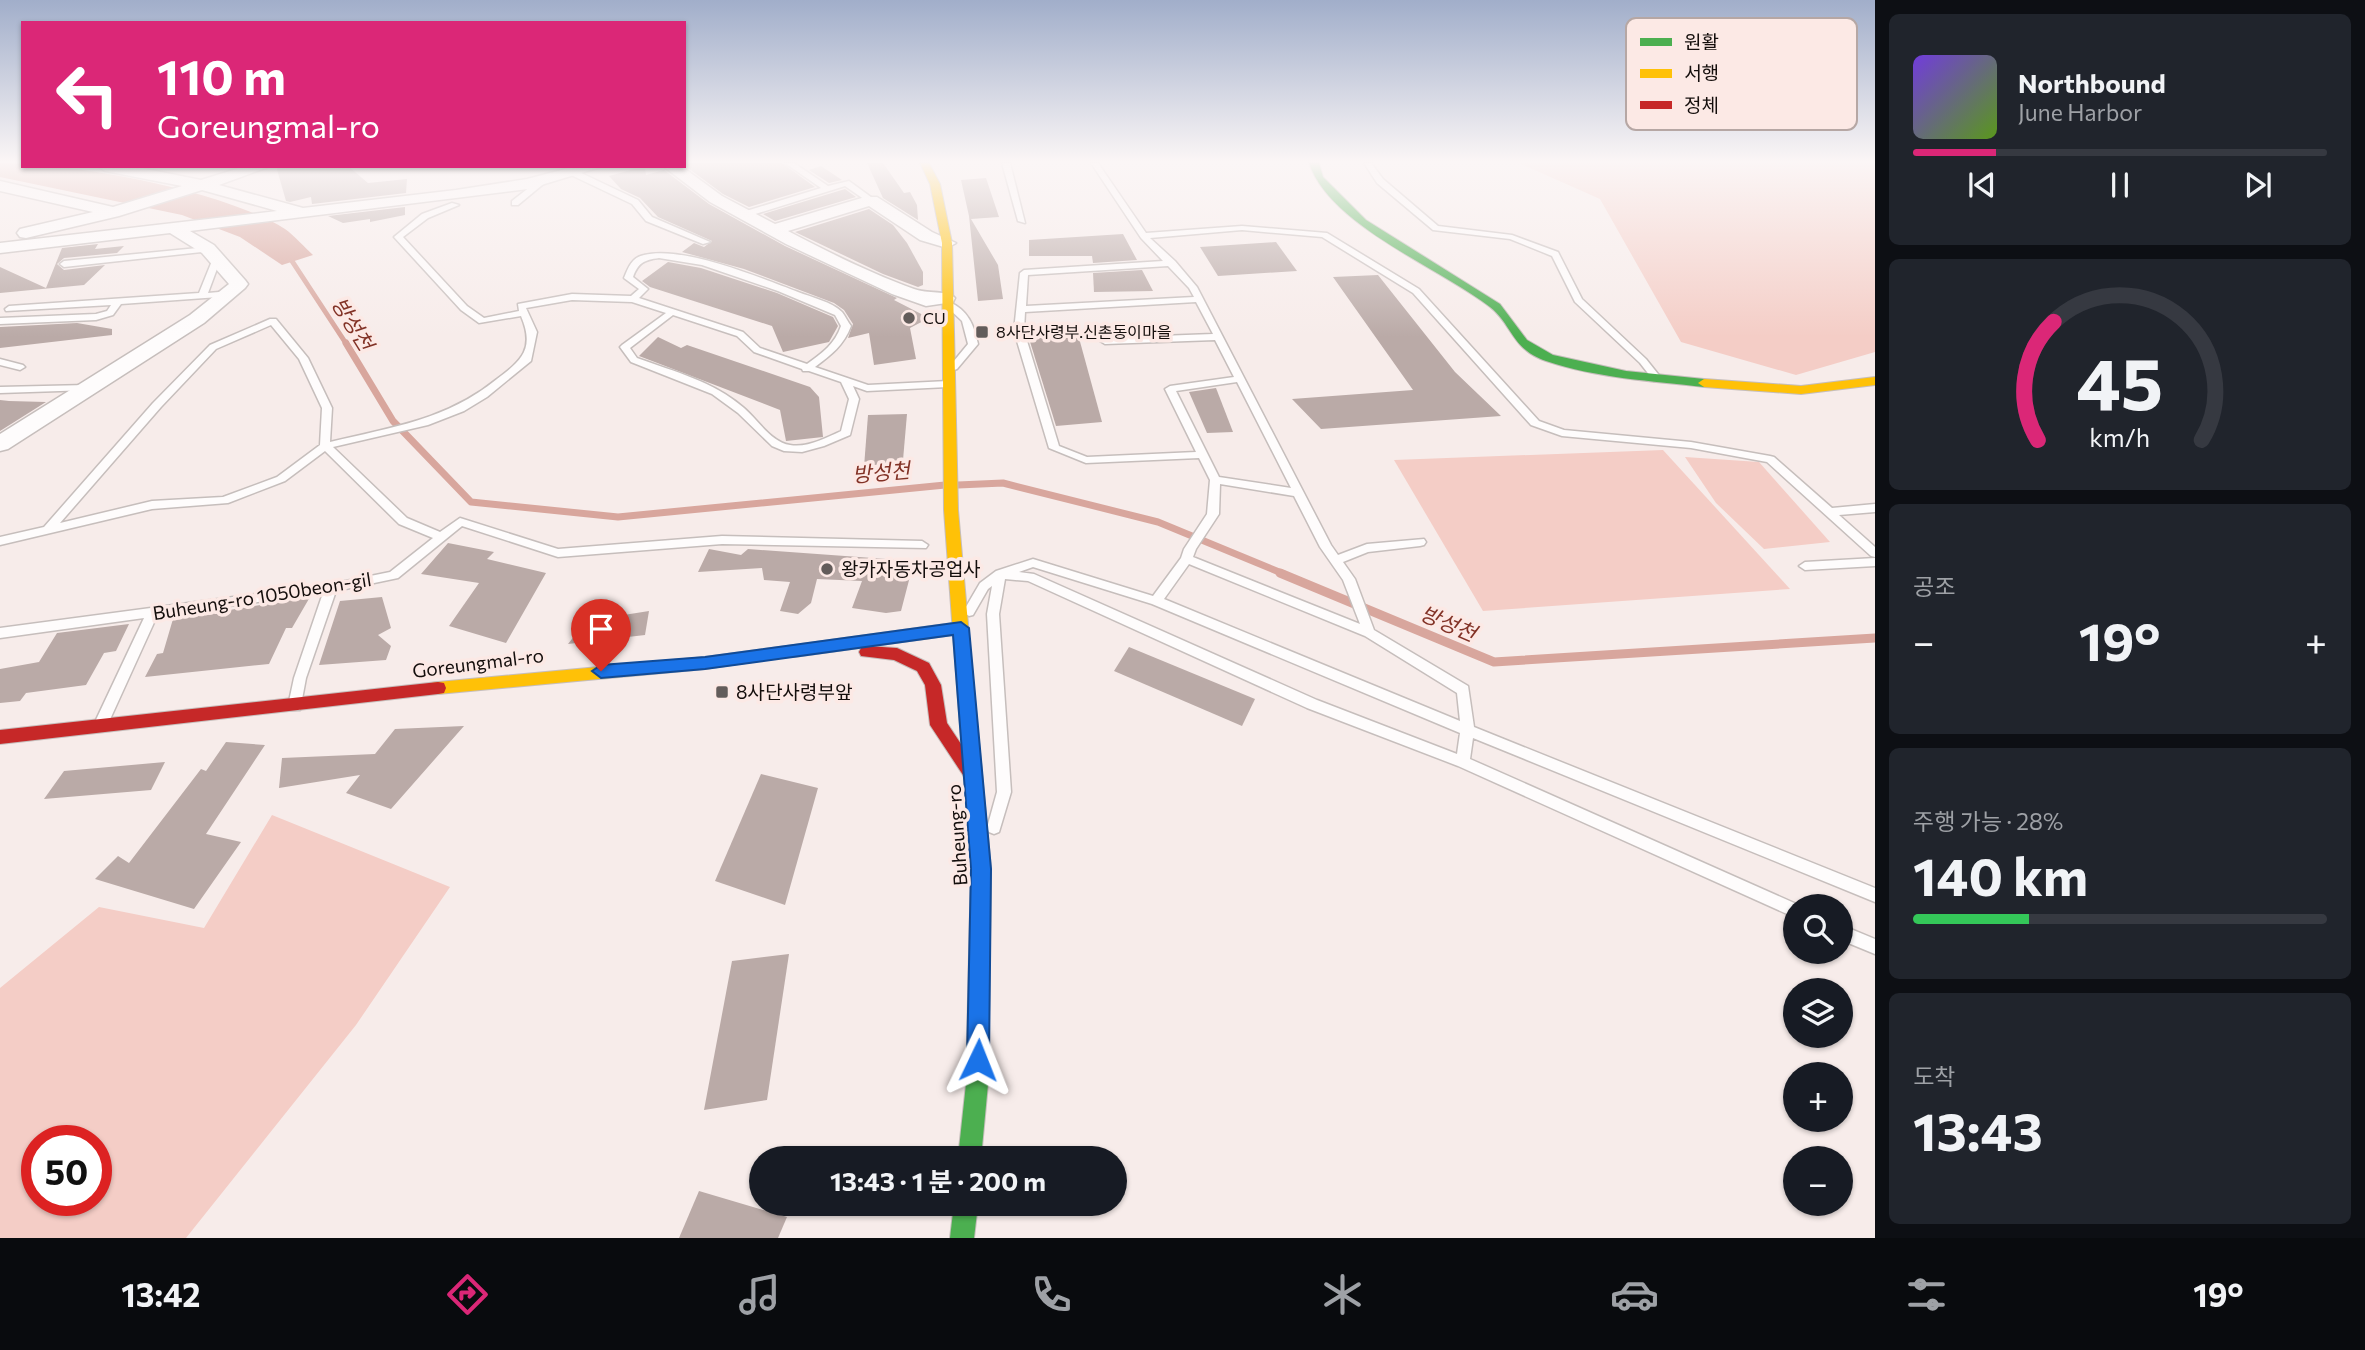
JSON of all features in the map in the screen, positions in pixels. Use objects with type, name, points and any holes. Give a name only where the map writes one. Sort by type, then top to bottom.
[{"type":"main road","points":[[942,221],[947,243],[948,380]]},
{"type":"main road","points":[[1363,221],[1496,306],[1523,343],[1549,358],[1588,369],[1657,379],[1801,390],[1837,388],[1875,380]]},
{"type":"main road","name":"Buheung-ro","points":[[948,380],[951,510],[981,869],[977,1084],[972,1146]]},
{"type":"main road","name":"Goreungmal-ro","points":[[0,737],[548,676],[705,663],[961,628]]},
{"type":"main road","points":[[705,663],[885,651],[915,660],[926,670],[934,687],[937,719],[974,779]]},
{"type":"main road","points":[[962,1238],[965,1216]]},
{"type":"street","points":[[0,239],[76,221]]},
{"type":"street","points":[[136,221],[150,226],[154,231]]},
{"type":"street","points":[[0,248],[251,221]]},
{"type":"street","points":[[758,221],[899,290],[926,300],[947,301]]},
{"type":"street","points":[[774,230],[804,221]]},
{"type":"street","points":[[902,221],[916,230],[947,243]]},
{"type":"street","points":[[0,444],[230,294],[239,284],[212,253],[179,229]]},
{"type":"lane","points":[[419,221],[398,237],[464,308],[482,321],[524,313]]},
{"type":"lane","points":[[653,221],[706,242]]},
{"type":"lane","points":[[1134,221],[1144,236],[1172,263],[1199,299],[1298,493],[1335,560],[1349,579],[1368,627]]},
{"type":"lane","points":[[1427,221],[1436,228],[1512,237],[1555,254],[1578,300],[1643,360],[1657,379]]},
{"type":"lane","points":[[1144,236],[1241,228],[1324,235],[1416,291],[1535,423],[1562,433],[1691,445],[1770,459],[1875,553]]},
{"type":"lane","points":[[64,264],[212,253],[204,290]]},
{"type":"lane","points":[[633,299],[644,289],[628,278],[634,264],[646,257],[672,256],[818,303],[838,313],[846,326],[842,339],[835,347],[806,369]]},
{"type":"lane","points":[[1172,263],[1024,273],[1019,331],[1054,448],[1086,460],[1203,455]]},
{"type":"lane","points":[[178,289],[230,294]]},
{"type":"lane","points":[[9,309],[117,303],[204,290]]},
{"type":"lane","points":[[0,541],[152,505],[224,500],[281,479],[325,446],[424,423],[460,409],[484,395],[526,361],[532,332],[521,306],[572,297],[633,299],[740,334],[757,350],[867,388],[948,380],[973,344],[970,327],[962,312],[947,301]]},
{"type":"lane","points":[[1023,309],[1199,299]]},
{"type":"lane","points":[[0,321],[96,317],[110,313],[117,303]]},
{"type":"lane","points":[[672,312],[625,347],[634,360],[724,396],[768,441],[789,451],[822,445],[846,433],[854,398],[846,382]]},
{"type":"lane","points":[[47,531],[157,405],[213,347],[273,321],[303,358],[327,408],[325,446],[403,521],[441,537]]},
{"type":"lane","points":[[1105,341],[1218,337]]},
{"type":"lane","points":[[0,362],[20,367]]},
{"type":"lane","points":[[1156,601],[1213,514],[1215,480],[1170,389],[1240,379]]},
{"type":"lane","points":[[0,390],[87,388]]},
{"type":"lane","points":[[1215,480],[1298,493]]},
{"type":"lane","points":[[1831,512],[1875,508]]},
{"type":"lane","name":"Buheung-ro 1050beon-gil","points":[[0,633],[331,589],[394,575],[460,522],[558,553],[722,540],[922,545]]},
{"type":"lane","points":[[1335,560],[1367,548],[1420,542]]},
{"type":"lane","points":[[1188,554],[1368,627],[1462,690],[1467,728],[1463,762]]},
{"type":"lane","points":[[1805,566],[1875,562]]},
{"type":"lane","points":[[961,628],[984,586],[1000,575],[1033,563],[1156,601],[1875,895]]},
{"type":"lane","points":[[1000,575],[1030,578],[1312,704],[1463,762],[1783,905]]},
{"type":"lane","points":[[981,869],[1004,792],[993,614],[1000,575]]},
{"type":"lane","points":[[295,706],[300,678],[331,589]]},
{"type":"lane","points":[[101,726],[153,612]]},
{"type":"lane","points":[[1853,937],[1875,947]]},
{"type":"shaded area","points":[[197,221],[269,221],[285,229],[313,255],[282,265],[240,237]]},
{"type":"shaded area","points":[[1612,221],[1875,221],[1875,352],[1796,375],[1681,342]]},
{"type":"shaded area","points":[[1663,450],[1790,589],[1483,611],[1394,460]]},
{"type":"shaded area","points":[[1685,457],[1759,462],[1830,542],[1764,549],[1716,503]]},
{"type":"shaded area","points":[[272,815],[450,887],[356,1025],[186,1238],[0,1238],[0,988],[99,907],[204,928]]},
{"type":"building","points":[[666,221],[739,221],[785,246],[897,298],[894,300],[929,318],[910,328],[916,359],[874,365],[869,333],[848,338],[853,324],[844,310],[834,303],[744,269],[682,252],[694,243],[704,247],[712,241]]},
{"type":"building","points":[[831,221],[887,221],[907,243],[923,272],[923,285],[918,287],[883,274],[795,232]]},
{"type":"building","points":[[970,221],[972,221],[998,265],[1003,299],[978,301]]},
{"type":"building","points":[[1123,234],[1137,260],[1093,263],[1092,256],[1029,256],[1029,240]]},
{"type":"building","points":[[1276,242],[1297,271],[1218,276],[1200,247]]},
{"type":"building","points":[[98,244],[95,249],[124,246],[117,253],[64,258],[57,264],[64,270],[105,265],[84,285],[0,293],[0,267],[46,288],[62,248]]},
{"type":"building","points":[[668,262],[701,268],[777,293],[833,317],[838,326],[829,342],[783,352],[772,326],[650,287],[642,281]]},
{"type":"building","points":[[1142,270],[1153,291],[1094,292],[1093,273]]},
{"type":"building","points":[[1378,275],[1455,372],[1501,416],[1321,429],[1292,399],[1413,390],[1333,277]]},
{"type":"building","points":[[77,323],[112,329],[112,335],[0,348],[0,327]]},
{"type":"building","points":[[1076,327],[1102,422],[1056,426],[1027,332]]},
{"type":"building","points":[[658,337],[681,348],[687,345],[810,387],[819,397],[823,437],[786,441],[780,410],[639,356]]},
{"type":"building","points":[[1216,388],[1233,432],[1207,433],[1189,392]]},
{"type":"building","points":[[0,400],[9,401],[46,402],[0,431]]},
{"type":"building","points":[[907,414],[903,460],[864,467],[868,415]]},
{"type":"building","points":[[448,543],[494,552],[487,559],[546,573],[506,643],[449,626],[479,583],[421,574]]},
{"type":"building","points":[[709,549],[741,555],[748,549],[914,561],[901,611],[886,613],[852,608],[862,581],[817,579],[811,603],[798,614],[780,611],[790,582],[764,580],[762,568],[698,572]]},
{"type":"building","points":[[310,597],[292,628],[286,628],[269,664],[145,677],[157,654],[163,653],[173,619]]},
{"type":"building","points":[[382,597],[391,628],[378,635],[391,646],[386,660],[319,665],[340,601]]},
{"type":"building","points":[[649,611],[645,635],[568,644],[586,621]]},
{"type":"building","points":[[129,624],[116,651],[104,653],[86,685],[26,693],[20,701],[0,703],[0,669],[39,662],[57,633]]},
{"type":"building","points":[[1129,647],[1255,699],[1242,726],[1114,671]]},
{"type":"building","points":[[464,726],[391,809],[346,793],[360,775],[279,788],[282,758],[375,754],[395,729]]},
{"type":"building","points":[[226,742],[265,745],[206,834],[241,842],[194,909],[95,879],[118,856],[129,863],[201,769],[206,771]]},
{"type":"building","points":[[165,762],[151,790],[44,799],[64,771]]},
{"type":"building","points":[[761,774],[818,788],[785,905],[715,881]]},
{"type":"building","points":[[789,954],[767,1100],[704,1110],[732,961]]},
{"type":"building","points":[[699,1191],[749,1206],[749,1216],[787,1217],[778,1238],[679,1238]]},
{"type":"waterway","name":"방성천","points":[[288,255],[347,345]]},
{"type":"waterway","name":"방성천","points":[[346,343],[393,421],[471,502],[618,517],[945,485]]},
{"type":"waterway","name":"방성천","points":[[958,485],[1003,483],[1158,522],[1284,574]]},
{"type":"waterway","name":"방성천","points":[[1280,573],[1494,662],[1875,638]]},
{"type":"traffic: fast","points":[[1361,221],[1496,306],[1523,343],[1549,358],[1626,375],[1704,383]]},
{"type":"traffic: fast","points":[[794,651],[960,628]]},
{"type":"traffic: fast","points":[[962,647],[981,869],[977,1084],[971,1146]]},
{"type":"traffic: fast","points":[[962,1238],[965,1216]]},
{"type":"traffic: slow","points":[[942,221],[947,243],[951,510],[962,647]]},
{"type":"traffic: slow","points":[[1704,383],[1801,390],[1875,381]]},
{"type":"traffic: slow","points":[[438,688],[705,663],[794,651]]},
{"type":"traffic: jam","points":[[867,652],[897,654],[923,667],[933,685],[939,725],[971,773]]},
{"type":"traffic: jam","points":[[0,737],[438,688]]},
{"type":"place","name":"CU","points":[[909,318]]},
{"type":"place","name":"8사단사령부.신촌동이마을","points":[[982,332]]},
{"type":"place","name":"왕카자동차공업사","points":[[827,569]]},
{"type":"place","name":"8사단사령부앞","points":[[722,692]]},
{"type":"route","points":[[601,671],[705,663],[961,628],[981,869],[978,1060]]}]
